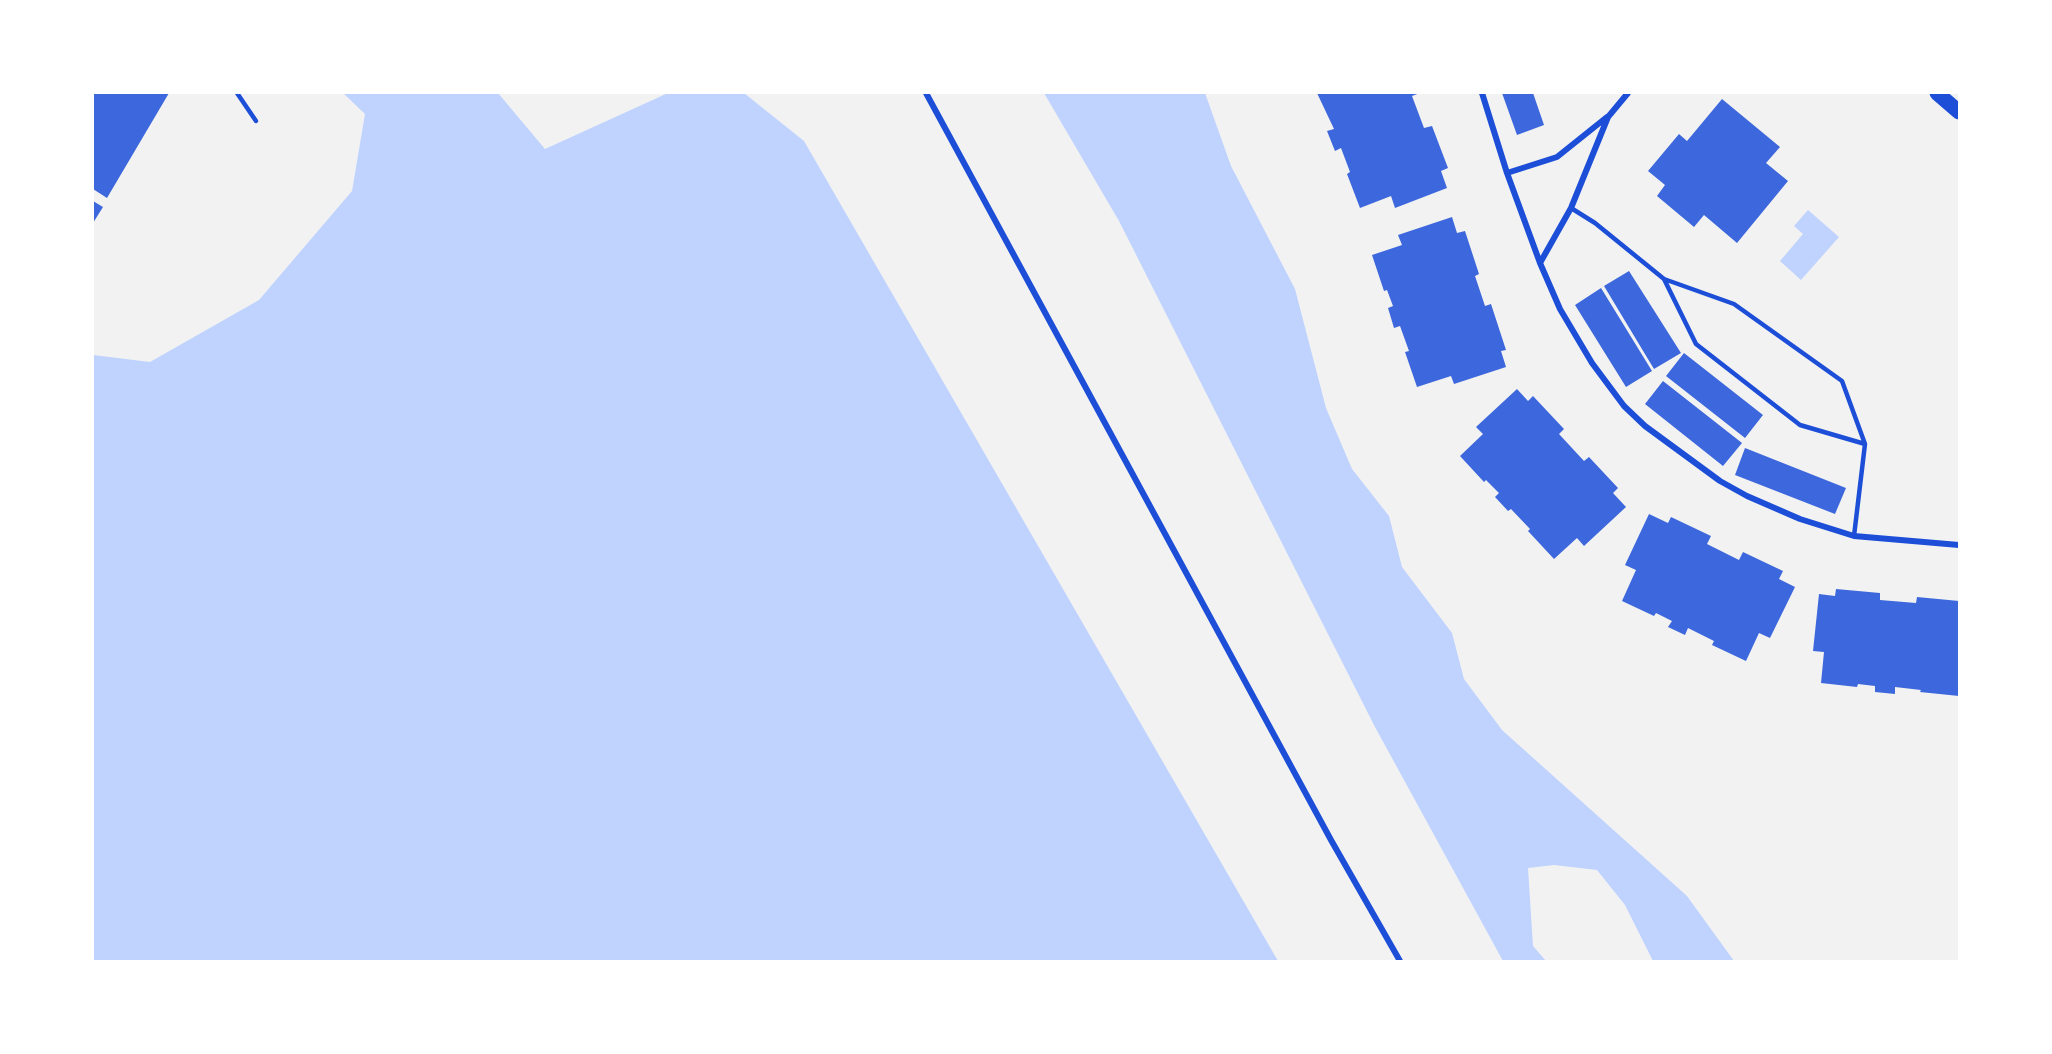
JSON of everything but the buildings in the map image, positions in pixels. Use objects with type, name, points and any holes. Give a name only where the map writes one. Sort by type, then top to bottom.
[{"type":"main road","points":[[1937,93],[1959,112]]},
{"type":"street","points":[[926,93],[1331,840],[1400,961]]},
{"type":"street","points":[[1482,93],[1507,173],[1540,263],[1560,309],[1574,335],[1624,406],[1645,426],[1704,471],[1747,496],[1800,519],[1854,536],[1959,545]]},
{"type":"street","points":[[1507,173],[1557,157],[1608,117],[1628,93]]},
{"type":"street","points":[[1540,263],[1571,208],[1608,117]]},
{"type":"lane","points":[[237,93],[256,121]]},
{"type":"lane","points":[[1571,208],[1595,223],[1664,279],[1734,304],[1842,381],[1865,444],[1854,536]]},
{"type":"lane","points":[[1664,279],[1696,344],[1800,425],[1865,444]]},
{"type":"water","points":[[343,93],[498,93],[545,149],[668,93],[744,93],[804,141],[1278,961],[93,961],[93,355],[150,362],[259,300],[352,191],[365,114]]},
{"type":"water","points":[[1044,93],[1205,93],[1231,166],[1295,289],[1326,408],[1352,469],[1389,516],[1402,567],[1452,633],[1464,679],[1502,730],[1687,896],[1734,961],[1653,961],[1625,905],[1597,870],[1554,865],[1528,868],[1533,946],[1546,961],[1503,961],[1375,727],[1119,221]]},
{"type":"water","points":[[1808,210],[1839,237],[1801,280],[1780,261],[1803,234],[1794,226]]}]
